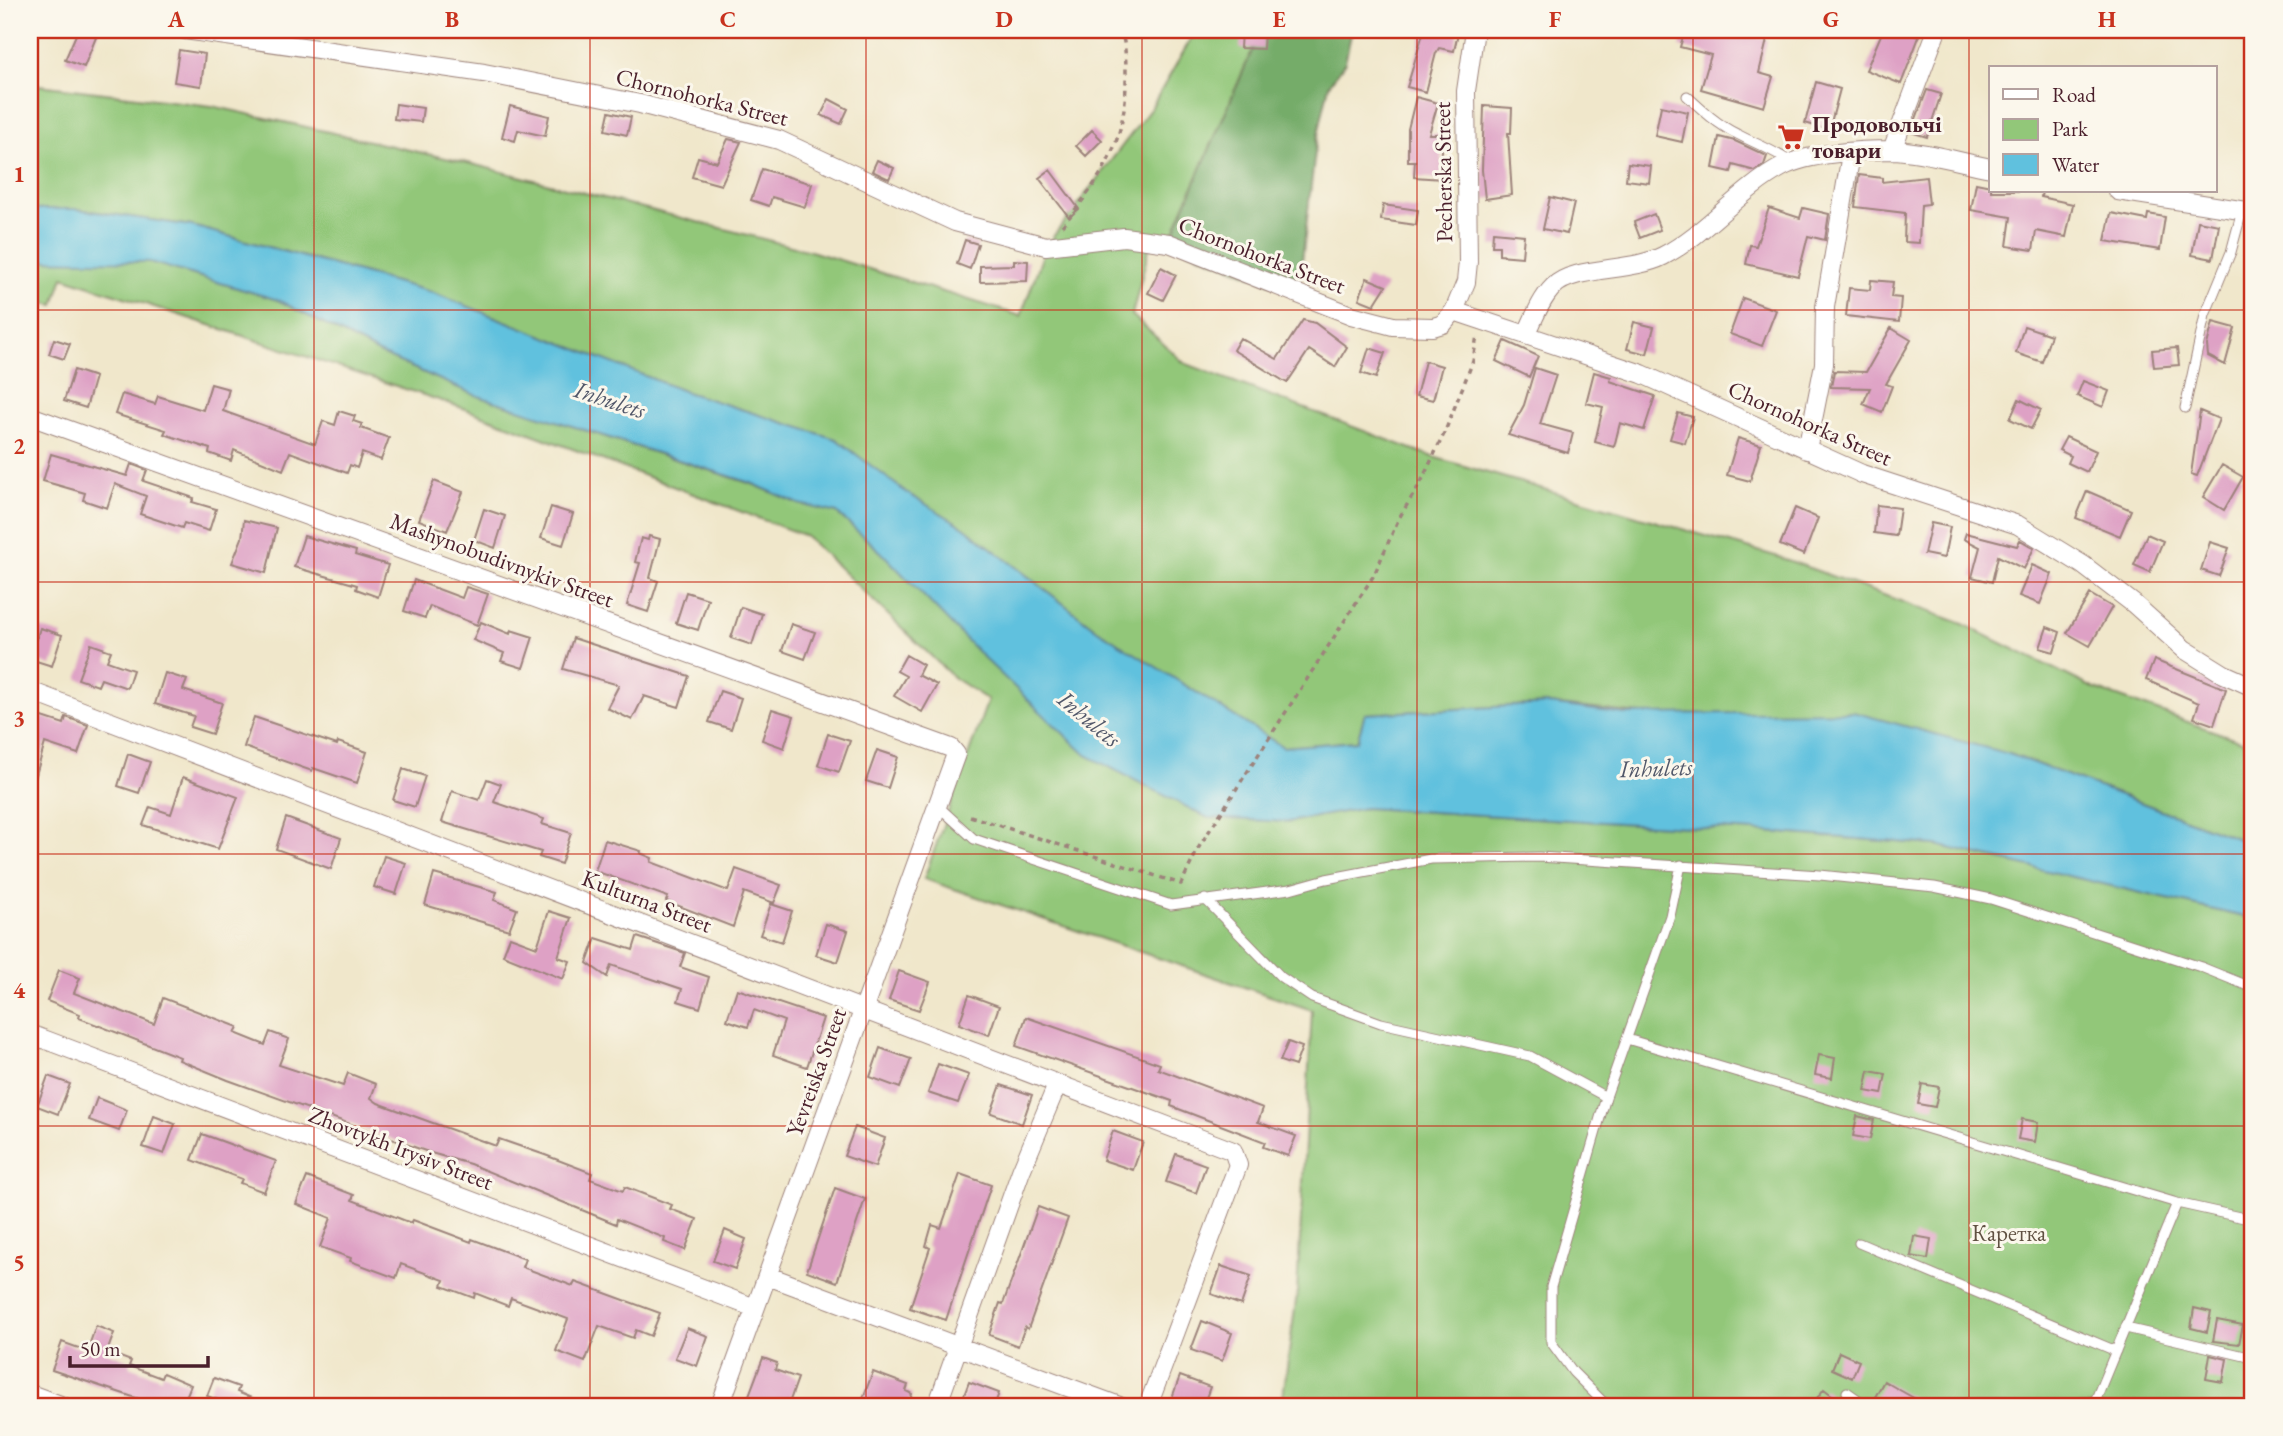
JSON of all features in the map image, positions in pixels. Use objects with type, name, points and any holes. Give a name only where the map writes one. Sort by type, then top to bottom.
[{"type":"street","name":"Chornohorka Street","points":[[185,30],[484,73],[640,104],[779,140],[956,222],[1046,246],[1124,237],[1169,243],[1351,315],[1393,326],[1433,327],[1443,324],[1454,311],[1480,322],[1527,333],[1642,374],[1892,486],[2018,525],[2083,565],[2134,604],[2184,649],[2224,674],[2253,687]]},
{"type":"street","name":"Pecherska Street","points":[[1454,311],[1466,282],[1468,262],[1465,103],[1475,30]]},
{"type":"street","points":[[1892,150],[1937,30]]},
{"type":"street","points":[[1527,333],[1553,285],[1572,275],[1623,269],[1663,256],[1690,239],[1776,171],[1792,163],[1892,150],[1989,168]]},
{"type":"street","points":[[1807,450],[1824,364],[1825,307],[1852,154]]},
{"type":"street","points":[[2124,192],[2248,211]]},
{"type":"street","name":"Mashynobudivnykiv Street","points":[[30,416],[951,748],[956,754]]},
{"type":"street","name":"Kulturna Street","points":[[30,691],[1233,1152],[1238,1165],[1148,1406]]},
{"type":"street","name":"Yevreiska Street","points":[[720,1406],[956,754]]},
{"type":"street","name":"Zhovtykh Irysiv Street","points":[[30,1034],[755,1308]]},
{"type":"street","points":[[937,1406],[1021,1171],[1057,1084]]},
{"type":"street","points":[[768,1276],[1119,1406]]},
{"type":"street","points":[[30,1394],[63,1406]]},
{"type":"lane","points":[[1687,96],[1735,134],[1772,148],[1792,163]]},
{"type":"lane","points":[[2185,408],[2205,315],[2248,211]]},
{"type":"lane","points":[[938,806],[974,839],[1171,905],[1290,889],[1326,879],[1431,859],[1539,857],[1681,865],[1922,886],[1991,899],[2202,967],[2253,988]]},
{"type":"lane","points":[[1607,1406],[1573,1372],[1551,1342],[1550,1287],[1606,1097],[1670,916],[1681,865]]},
{"type":"lane","points":[[1205,899],[1281,977],[1312,998],[1381,1023],[1530,1056],[1606,1097]]},
{"type":"lane","points":[[1627,1039],[2177,1203],[2253,1220]]},
{"type":"lane","points":[[2093,1406],[2177,1203]]},
{"type":"lane","points":[[1859,1243],[2116,1351]]},
{"type":"lane","points":[[2126,1328],[2253,1358]]},
{"type":"lane","points":[[1847,1392],[1867,1406]]},
{"type":"path","points":[[1046,246],[1109,163],[1126,112],[1126,66],[1121,30]]},
{"type":"path","points":[[938,806],[1181,884],[1199,847],[1374,575],[1399,518],[1421,482],[1444,435],[1473,361],[1480,322]]},
{"type":"green space","points":[[1196,30],[1261,30],[1169,243],[1151,241],[1132,315],[1184,363],[1433,457],[1782,558],[1963,624],[2095,689],[2253,745],[2253,844],[2010,754],[1549,704],[1365,714],[1357,741],[1283,747],[1096,629],[964,527],[907,493],[835,439],[686,392],[431,292],[192,226],[77,209],[30,209],[30,84],[212,106],[468,163],[814,252],[1021,316],[1046,246],[1151,108]]},
{"type":"green space","points":[[1261,30],[1352,30],[1345,62],[1329,85],[1316,144],[1298,294],[1169,243]]},
{"type":"green space","name":"Каретка","points":[[41,258],[150,262],[278,300],[379,353],[475,395],[755,485],[799,504],[837,513],[881,552],[1288,822],[1365,808],[1754,831],[1936,845],[2253,919],[2253,1406],[1279,1406],[1283,1396],[1297,1294],[1312,1010],[924,879],[988,700],[954,678],[806,536],[457,406],[63,277],[54,305],[30,300],[30,260]]},
{"type":"water","name":"Inhulets","points":[[30,209],[77,209],[192,226],[431,292],[686,392],[836,439],[907,493],[964,527],[1096,629],[1283,747],[1357,741],[1365,714],[1549,704],[1625,714],[1853,712],[2009,754],[2253,844],[2253,919],[1936,845],[1754,831],[1365,808],[1288,822],[1208,818],[1086,755],[984,658],[881,552],[837,513],[799,504],[751,483],[475,395],[379,353],[278,300],[150,262],[30,260]]},
{"type":"building","points":[[78,30],[99,30],[84,67],[65,60]]},
{"type":"building","points":[[1424,30],[1458,33],[1454,51],[1439,48],[1436,53],[1426,92],[1407,87]]},
{"type":"building","points":[[1685,30],[1729,30],[1767,40],[1759,73],[1773,77],[1764,107],[1701,89],[1711,55],[1680,47]]},
{"type":"building","points":[[1883,30],[1901,30],[1919,37],[1901,84],[1866,70]]},
{"type":"building","points":[[1241,32],[1264,33],[1263,49],[1240,48]]},
{"type":"building","points":[[179,50],[205,54],[201,86],[174,82]]},
{"type":"building","points":[[1816,82],[1840,89],[1829,130],[1805,123]]},
{"type":"building","points":[[1927,90],[1941,94],[1927,137],[1911,132]]},
{"type":"building","points":[[1416,97],[1438,103],[1429,134],[1442,134],[1442,179],[1414,177],[1415,161],[1408,161],[1408,129]]},
{"type":"building","points":[[829,99],[848,109],[841,124],[821,115]]},
{"type":"building","points":[[396,104],[423,108],[421,122],[394,119]]},
{"type":"building","points":[[510,106],[549,116],[545,136],[518,130],[515,141],[502,137]]},
{"type":"building","points":[[1484,106],[1512,108],[1511,133],[1508,133],[1512,195],[1485,199],[1482,170]]},
{"type":"building","points":[[1661,106],[1688,112],[1682,142],[1655,136]]},
{"type":"building","points":[[609,112],[631,117],[627,135],[605,130]]},
{"type":"building","points":[[1092,130],[1102,140],[1086,156],[1076,146]]},
{"type":"building","points":[[1719,137],[1735,141],[1767,156],[1764,165],[1755,171],[1733,165],[1731,172],[1713,168]]},
{"type":"building","points":[[728,139],[741,142],[721,185],[692,177],[698,157],[717,162]]},
{"type":"building","points":[[877,160],[894,168],[889,179],[872,171]]},
{"type":"building","points":[[1628,163],[1651,166],[1649,183],[1626,180]]},
{"type":"building","points":[[762,169],[812,184],[805,207],[772,197],[769,206],[751,200]]},
{"type":"building","points":[[1050,170],[1079,209],[1069,217],[1039,178]]},
{"type":"building","points":[[1859,175],[1882,178],[1882,182],[1926,177],[1929,204],[1921,205],[1919,243],[1904,242],[1905,213],[1855,207]]},
{"type":"building","points":[[1976,183],[1989,186],[1989,192],[2042,192],[2041,197],[2073,204],[2066,237],[2036,231],[2033,250],[2007,246],[2011,217],[1971,210]]},
{"type":"building","points":[[1550,197],[1574,203],[1567,234],[1543,229]]},
{"type":"building","points":[[1383,205],[1418,210],[1416,225],[1381,220]]},
{"type":"building","points":[[1769,208],[1800,218],[1803,208],[1829,214],[1825,240],[1808,236],[1798,276],[1746,264],[1750,245],[1756,246]]},
{"type":"building","points":[[2111,213],[2147,220],[2148,214],[2165,217],[2160,250],[2105,241]]},
{"type":"building","points":[[1654,214],[1660,230],[1640,238],[1634,222]]},
{"type":"building","points":[[2198,221],[2219,225],[2213,259],[2192,255]]},
{"type":"building","points":[[1493,232],[1524,235],[1522,257],[1499,255],[1499,246],[1492,246]]},
{"type":"building","points":[[965,240],[978,244],[970,269],[957,264]]},
{"type":"building","points":[[1014,260],[1028,261],[1027,281],[980,282],[980,266],[1014,265]]},
{"type":"building","points":[[1161,267],[1176,275],[1163,300],[1148,293]]},
{"type":"building","points":[[1367,278],[1386,286],[1374,305],[1359,299]]},
{"type":"building","points":[[1871,280],[1893,282],[1891,297],[1901,298],[1899,322],[1846,316],[1849,288],[1870,290]]},
{"type":"building","points":[[1743,298],[1776,310],[1762,346],[1730,334]]},
{"type":"building","points":[[1303,320],[1315,323],[1347,347],[1335,367],[1309,350],[1287,383],[1233,350],[1240,338],[1277,359]]},
{"type":"building","points":[[1634,322],[1654,327],[1647,354],[1627,349]]},
{"type":"building","points":[[2213,322],[2235,328],[2225,365],[2208,356],[2207,345]]},
{"type":"building","points":[[2024,326],[2051,335],[2042,362],[2016,353]]},
{"type":"building","points":[[1891,328],[1911,340],[1886,384],[1892,386],[1882,412],[1863,404],[1870,388],[1831,387],[1834,371],[1866,372]]},
{"type":"building","points":[[54,339],[70,344],[64,359],[49,354]]},
{"type":"building","points":[[1505,341],[1538,356],[1529,377],[1496,361]]},
{"type":"building","points":[[1369,348],[1385,353],[1376,378],[1361,373]]},
{"type":"building","points":[[2177,348],[2179,365],[2154,367],[2152,350]]},
{"type":"building","points":[[1425,361],[1442,366],[1433,400],[1416,396]]},
{"type":"building","points":[[1535,368],[1556,375],[1540,424],[1573,433],[1568,453],[1508,435],[1524,405]]},
{"type":"building","points":[[74,370],[95,377],[86,408],[64,401]]},
{"type":"building","points":[[1594,372],[1611,377],[1610,381],[1655,396],[1644,430],[1620,423],[1614,447],[1595,442],[1603,407],[1586,403]]},
{"type":"building","points":[[2083,381],[2109,391],[2103,407],[2077,396]]},
{"type":"building","points":[[211,384],[229,389],[223,411],[315,444],[323,421],[335,425],[339,411],[355,416],[353,421],[362,424],[361,428],[389,438],[381,460],[362,453],[357,468],[350,465],[347,473],[290,452],[283,470],[234,450],[231,461],[209,453],[210,449],[164,434],[166,430],[115,414],[122,394],[155,404],[158,396],[203,410]]},
{"type":"building","points":[[2019,399],[2041,410],[2031,429],[2010,419]]},
{"type":"building","points":[[2200,411],[2219,419],[2197,476],[2191,474]]},
{"type":"building","points":[[1678,413],[1693,417],[1685,443],[1670,439]]},
{"type":"building","points":[[2066,437],[2096,451],[2087,472],[2068,463],[2071,456],[2059,450]]},
{"type":"building","points":[[1738,438],[1761,445],[1750,481],[1727,475]]},
{"type":"building","points":[[51,454],[127,476],[131,464],[147,470],[143,481],[194,498],[192,502],[216,509],[209,531],[184,523],[182,528],[140,514],[146,496],[115,484],[107,508],[83,500],[85,493],[43,481]]},
{"type":"building","points":[[2222,465],[2243,477],[2224,510],[2203,497]]},
{"type":"building","points":[[434,481],[463,492],[447,531],[419,520]]},
{"type":"building","points":[[2087,491],[2131,510],[2120,536],[2076,518]]},
{"type":"building","points":[[1877,505],[1900,508],[1896,536],[1874,533]]},
{"type":"building","points":[[551,507],[573,514],[563,545],[541,538]]},
{"type":"building","points":[[1795,508],[1818,518],[1804,555],[1780,545]]},
{"type":"building","points":[[484,509],[505,516],[495,548],[474,540]]},
{"type":"building","points":[[244,520],[277,528],[266,573],[232,563],[242,538]]},
{"type":"building","points":[[1931,523],[1950,527],[1944,558],[1924,554]]},
{"type":"building","points":[[1966,533],[2017,546],[2020,540],[2034,548],[2024,569],[1998,556],[1992,582],[1972,577],[1980,547],[1964,539]]},
{"type":"building","points":[[2147,534],[2163,541],[2150,572],[2134,565]]},
{"type":"building","points":[[304,536],[356,551],[355,555],[388,565],[378,597],[356,589],[357,585],[294,567]]},
{"type":"building","points":[[649,536],[660,539],[650,578],[658,581],[648,612],[627,605],[640,563],[635,562],[641,538],[648,540]]},
{"type":"building","points":[[2210,542],[2229,548],[2219,576],[2201,570]]},
{"type":"building","points":[[2032,565],[2052,574],[2040,604],[2019,596]]},
{"type":"building","points":[[414,580],[462,598],[466,587],[488,594],[477,625],[430,606],[425,618],[404,611]]},
{"type":"building","points":[[686,592],[708,599],[698,630],[676,623]]},
{"type":"building","points":[[2090,594],[2112,607],[2090,646],[2067,633]]},
{"type":"building","points":[[741,607],[762,614],[752,645],[731,638]]},
{"type":"building","points":[[481,622],[510,634],[511,630],[533,637],[523,668],[501,661],[504,653],[473,640]]},
{"type":"building","points":[[791,624],[815,632],[805,659],[782,651]]},
{"type":"building","points":[[2047,627],[2060,632],[2054,652],[2040,648]]},
{"type":"building","points":[[40,628],[62,635],[52,666],[30,659]]},
{"type":"building","points":[[573,638],[689,676],[679,707],[644,696],[632,720],[607,708],[619,685],[563,669]]},
{"type":"building","points":[[91,644],[111,651],[107,661],[133,670],[127,688],[101,679],[98,686],[78,679]]},
{"type":"building","points":[[906,655],[923,665],[918,675],[937,685],[922,712],[894,696],[906,676],[897,671]]},
{"type":"building","points":[[2154,660],[2226,689],[2214,725],[2194,718],[2199,703],[2146,680]]},
{"type":"building","points":[[165,673],[187,680],[183,690],[222,703],[212,734],[190,727],[194,716],[155,704]]},
{"type":"building","points":[[720,691],[741,698],[731,729],[709,722]]},
{"type":"building","points":[[772,709],[794,716],[784,748],[762,740]]},
{"type":"building","points":[[30,713],[64,724],[66,717],[88,725],[78,754],[45,743],[34,782],[30,782]]},
{"type":"building","points":[[254,717],[337,745],[338,742],[367,752],[357,783],[313,768],[312,771],[244,747]]},
{"type":"building","points":[[828,734],[850,741],[839,772],[818,765]]},
{"type":"building","points":[[877,750],[898,757],[888,788],[866,781]]},
{"type":"building","points":[[128,754],[150,762],[139,793],[118,786]]},
{"type":"building","points":[[403,769],[425,776],[415,807],[393,800]]},
{"type":"building","points":[[183,777],[238,797],[218,849],[143,825],[150,807],[171,814]]},
{"type":"building","points":[[487,779],[501,784],[494,802],[544,819],[542,824],[571,833],[561,864],[539,857],[541,852],[442,822],[452,791],[479,800]]},
{"type":"building","points":[[286,818],[341,838],[331,869],[276,849]]},
{"type":"building","points":[[605,840],[641,851],[640,853],[652,858],[651,862],[728,891],[736,869],[781,885],[774,903],[744,892],[733,927],[666,901],[668,897],[595,871]]},
{"type":"building","points":[[384,856],[406,863],[396,894],[374,887]]},
{"type":"building","points":[[434,874],[497,892],[494,900],[517,909],[509,930],[425,905]]},
{"type":"building","points":[[771,904],[792,911],[782,942],[760,935]]},
{"type":"building","points":[[549,911],[571,918],[558,957],[570,961],[563,979],[503,955],[510,937],[537,947]]},
{"type":"building","points":[[826,924],[848,931],[838,962],[816,955]]},
{"type":"building","points":[[637,937],[685,953],[680,967],[709,977],[700,1008],[678,1001],[682,989],[611,965],[607,977],[587,963],[596,938],[633,950]]},
{"type":"building","points":[[59,970],[80,978],[74,993],[154,1024],[163,998],[238,1027],[235,1033],[265,1045],[270,1032],[289,1039],[279,1065],[343,1086],[348,1073],[376,1084],[371,1098],[378,1103],[496,1146],[499,1139],[592,1173],[590,1179],[623,1191],[625,1187],[672,1205],[670,1209],[697,1219],[685,1250],[664,1242],[665,1238],[617,1219],[616,1224],[470,1164],[431,1153],[228,1080],[179,1060],[180,1057],[79,1018],[80,1014],[47,1001]]},
{"type":"building","points":[[899,971],[930,982],[919,1010],[889,1000]]},
{"type":"building","points":[[737,989],[823,1018],[807,1067],[773,1055],[784,1021],[754,1010],[748,1027],[727,1020]]},
{"type":"building","points":[[969,995],[999,1006],[989,1035],[959,1024]]},
{"type":"building","points":[[1026,1017],[1160,1064],[1158,1069],[1263,1108],[1258,1122],[1296,1136],[1288,1156],[1263,1147],[1265,1142],[1171,1106],[1172,1101],[1016,1046]]},
{"type":"building","points":[[1288,1042],[1302,1047],[1295,1066],[1280,1061]]},
{"type":"building","points":[[880,1048],[911,1059],[900,1088],[870,1077]]},
{"type":"building","points":[[1819,1055],[1835,1058],[1832,1078],[1815,1075]]},
{"type":"building","points":[[938,1064],[969,1075],[958,1103],[928,1093]]},
{"type":"building","points":[[1869,1071],[1886,1074],[1882,1094],[1865,1091]]},
{"type":"building","points":[[48,1076],[70,1084],[58,1114],[37,1106]]},
{"type":"building","points":[[1922,1084],[1939,1087],[1935,1107],[1918,1104]]},
{"type":"building","points":[[1001,1085],[1032,1095],[1022,1124],[991,1113]]},
{"type":"building","points":[[97,1098],[127,1110],[119,1131],[89,1120]]},
{"type":"building","points":[[154,1116],[175,1124],[164,1154],[143,1147]]},
{"type":"building","points":[[1857,1116],[1874,1120],[1870,1139],[1853,1136]]},
{"type":"building","points":[[2022,1119],[2038,1122],[2035,1142],[2018,1139]]},
{"type":"building","points":[[855,1127],[885,1138],[875,1167],[844,1156]]},
{"type":"building","points":[[1113,1131],[1143,1142],[1133,1170],[1103,1160]]},
{"type":"building","points":[[202,1134],[276,1161],[264,1192],[240,1183],[242,1179],[192,1160]]},
{"type":"building","points":[[1176,1154],[1206,1165],[1196,1193],[1166,1182]]},
{"type":"building","points":[[960,1174],[991,1185],[946,1320],[910,1308],[930,1248],[926,1246],[932,1225],[941,1228]]},
{"type":"building","points":[[307,1177],[354,1195],[352,1200],[411,1223],[413,1220],[525,1259],[522,1267],[573,1286],[575,1282],[660,1313],[651,1336],[636,1330],[633,1338],[599,1326],[585,1362],[556,1351],[568,1319],[511,1298],[508,1306],[475,1293],[474,1298],[442,1286],[444,1280],[401,1264],[396,1278],[350,1261],[351,1258],[320,1247],[331,1218],[296,1204]]},
{"type":"building","points":[[835,1188],[865,1199],[837,1282],[807,1271]]},
{"type":"building","points":[[1038,1207],[1068,1218],[1028,1329],[1025,1327],[1018,1346],[989,1335]]},
{"type":"building","points":[[725,1230],[746,1239],[735,1269],[713,1261]]},
{"type":"building","points":[[1914,1236],[1931,1239],[1928,1259],[1911,1256]]},
{"type":"building","points":[[1221,1266],[1251,1276],[1241,1305],[1211,1294]]},
{"type":"building","points":[[2194,1308],[2211,1312],[2207,1332],[2191,1328]]},
{"type":"building","points":[[2217,1320],[2243,1325],[2239,1344],[2213,1341]]},
{"type":"building","points":[[1202,1321],[1232,1333],[1222,1361],[1191,1350]]},
{"type":"building","points":[[96,1326],[114,1333],[107,1352],[131,1361],[129,1366],[161,1378],[163,1373],[191,1385],[184,1402],[173,1398],[170,1406],[150,1406],[151,1403],[52,1370],[62,1342],[87,1351]]},
{"type":"building","points":[[687,1328],[708,1336],[697,1366],[675,1358]]},
{"type":"building","points":[[1839,1352],[1859,1361],[1852,1378],[1832,1369]]},
{"type":"building","points":[[2210,1355],[2227,1359],[2223,1382],[2206,1379]]},
{"type":"building","points":[[763,1358],[777,1363],[775,1370],[798,1378],[788,1406],[745,1406]]},
{"type":"building","points":[[873,1372],[908,1385],[906,1391],[912,1394],[908,1406],[860,1406]]},
{"type":"building","points":[[1180,1376],[1210,1387],[1203,1406],[1169,1406]]},
{"type":"building","points":[[214,1378],[239,1387],[237,1392],[271,1406],[234,1406],[207,1396]]},
{"type":"building","points":[[1884,1381],[1928,1406],[1890,1406],[1875,1397]]},
{"type":"building","points":[[969,1382],[999,1393],[994,1406],[960,1406]]},
{"type":"building","points":[[1824,1389],[1846,1406],[1811,1406]]},
{"type":"place","name":"Продовольчі товари","points":[[1791,137]]}]
